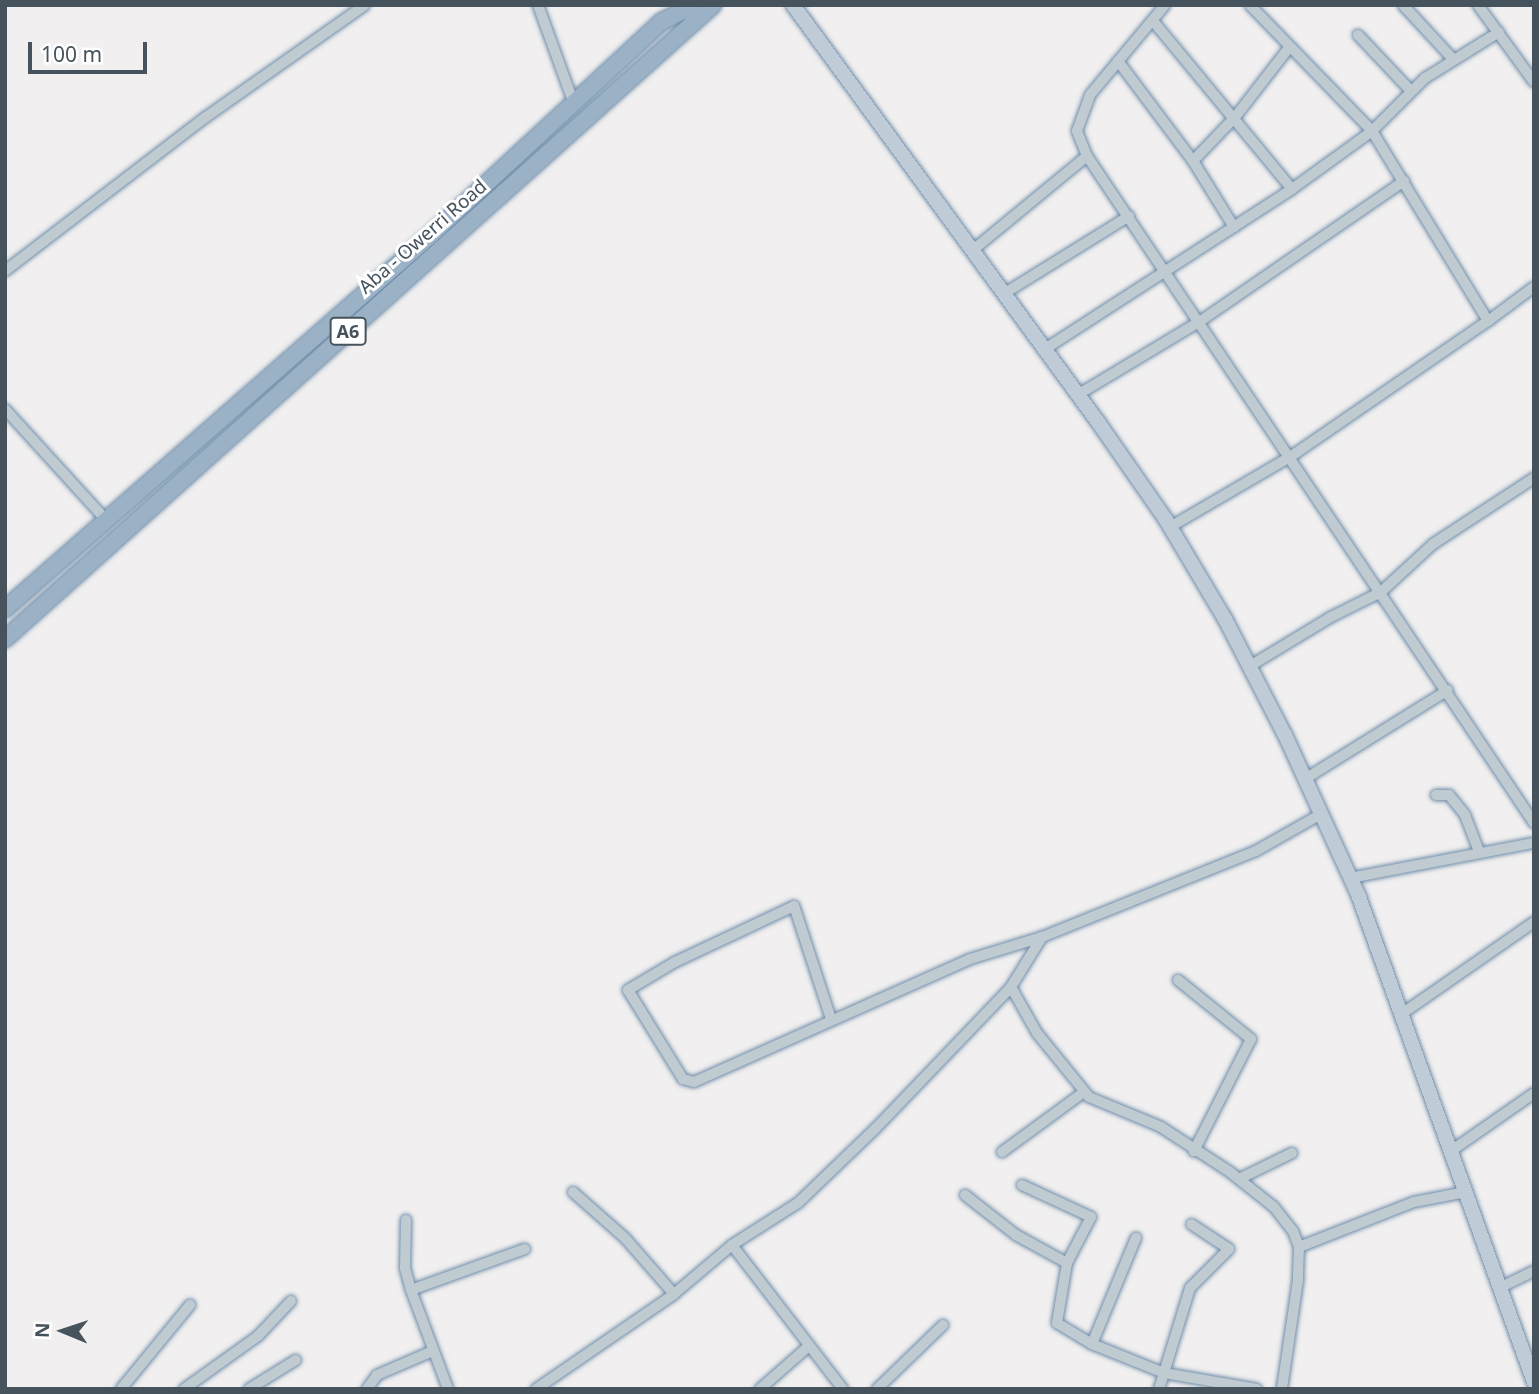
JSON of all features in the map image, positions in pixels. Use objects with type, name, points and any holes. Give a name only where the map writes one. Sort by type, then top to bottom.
[{"type":"highway","name":"Aba - Owerri Road","points":[[5,609],[284,365],[661,22],[695,5]]},
{"type":"highway","name":"Aba - Owerri Road","points":[[5,639],[713,5]]},
{"type":"highway","points":[[284,365],[294,379]]},
{"type":"main road","points":[[793,5],[1079,394],[1170,527],[1250,666],[1350,878],[1403,1013],[1534,1382]]},
{"type":"main road","points":[[800,5],[806,20]]},
{"type":"street","points":[[5,271],[206,117],[365,5]]},
{"type":"street","points":[[538,5],[573,101]]},
{"type":"street","points":[[1165,5],[1118,61],[1081,113],[1077,138],[1448,690],[1534,823]]},
{"type":"street","points":[[1250,5],[1288,49],[1372,131],[1488,321]]},
{"type":"street","points":[[1402,5],[1453,59]]},
{"type":"street","points":[[1478,5],[1534,82]]},
{"type":"street","points":[[1153,21],[1236,116],[1292,189]]},
{"type":"street","points":[[1045,349],[1292,189],[1372,131],[1410,90],[1453,59],[1499,32]]},
{"type":"street","points":[[1359,35],[1410,90]]},
{"type":"street","points":[[1193,161],[1236,116],[1288,49]]},
{"type":"street","points":[[1118,61],[1193,161],[1234,227]]},
{"type":"street","points":[[973,250],[1087,156]]},
{"type":"street","points":[[1079,394],[1199,322],[1404,181]]},
{"type":"street","points":[[1005,293],[1129,216]]},
{"type":"street","points":[[1170,527],[1290,457],[1534,288]]},
{"type":"street","points":[[5,409],[106,519]]},
{"type":"street","points":[[1250,666],[1331,617],[1381,592],[1416,557],[1534,478]]},
{"type":"street","points":[[1305,779],[1448,690]]},
{"type":"street","points":[[1436,795],[1449,795],[1465,816],[1479,852]]},
{"type":"street","points":[[831,1019],[794,906],[675,962],[628,990],[689,1082],[970,959],[1042,937],[1256,851],[1321,814]]},
{"type":"street","points":[[1350,878],[1534,843]]},
{"type":"street","points":[[1403,1013],[1534,922]]},
{"type":"street","points":[[536,1389],[674,1294],[732,1245],[797,1203],[834,1170],[1011,987],[1024,960],[1042,937]]},
{"type":"street","points":[[1178,980],[1251,1040],[1194,1151]]},
{"type":"street","points":[[1011,987],[1037,1033],[1067,1065],[1084,1092],[1161,1127],[1239,1179],[1274,1207],[1293,1231],[1299,1247],[1289,1357],[1282,1389]]},
{"type":"street","points":[[1002,1152],[1084,1092]]},
{"type":"street","points":[[1451,1151],[1534,1093]]},
{"type":"street","points":[[1239,1179],[1292,1153]]},
{"type":"street","points":[[1022,1185],[1091,1217],[1068,1263],[1057,1323],[1092,1344],[1164,1373],[1257,1389]]},
{"type":"street","points":[[573,1192],[625,1238],[674,1294]]},
{"type":"street","points":[[1299,1247],[1414,1202],[1466,1192]]},
{"type":"street","points":[[965,1195],[1016,1235],[1068,1263]]},
{"type":"street","points":[[406,1220],[405,1268],[448,1389]]},
{"type":"street","points":[[1159,1389],[1190,1288],[1229,1249],[1191,1224]]},
{"type":"street","points":[[1092,1344],[1136,1238]]},
{"type":"street","points":[[732,1245],[843,1389]]},
{"type":"street","points":[[411,1290],[525,1249]]},
{"type":"street","points":[[1499,1288],[1534,1271]]},
{"type":"street","points":[[184,1389],[258,1336],[291,1301]]},
{"type":"street","points":[[121,1389],[190,1305]]},
{"type":"street","points":[[877,1389],[943,1325]]},
{"type":"street","points":[[760,1389],[809,1346]]},
{"type":"street","points":[[367,1389],[377,1375],[433,1351]]},
{"type":"street","points":[[249,1389],[296,1360]]}]
